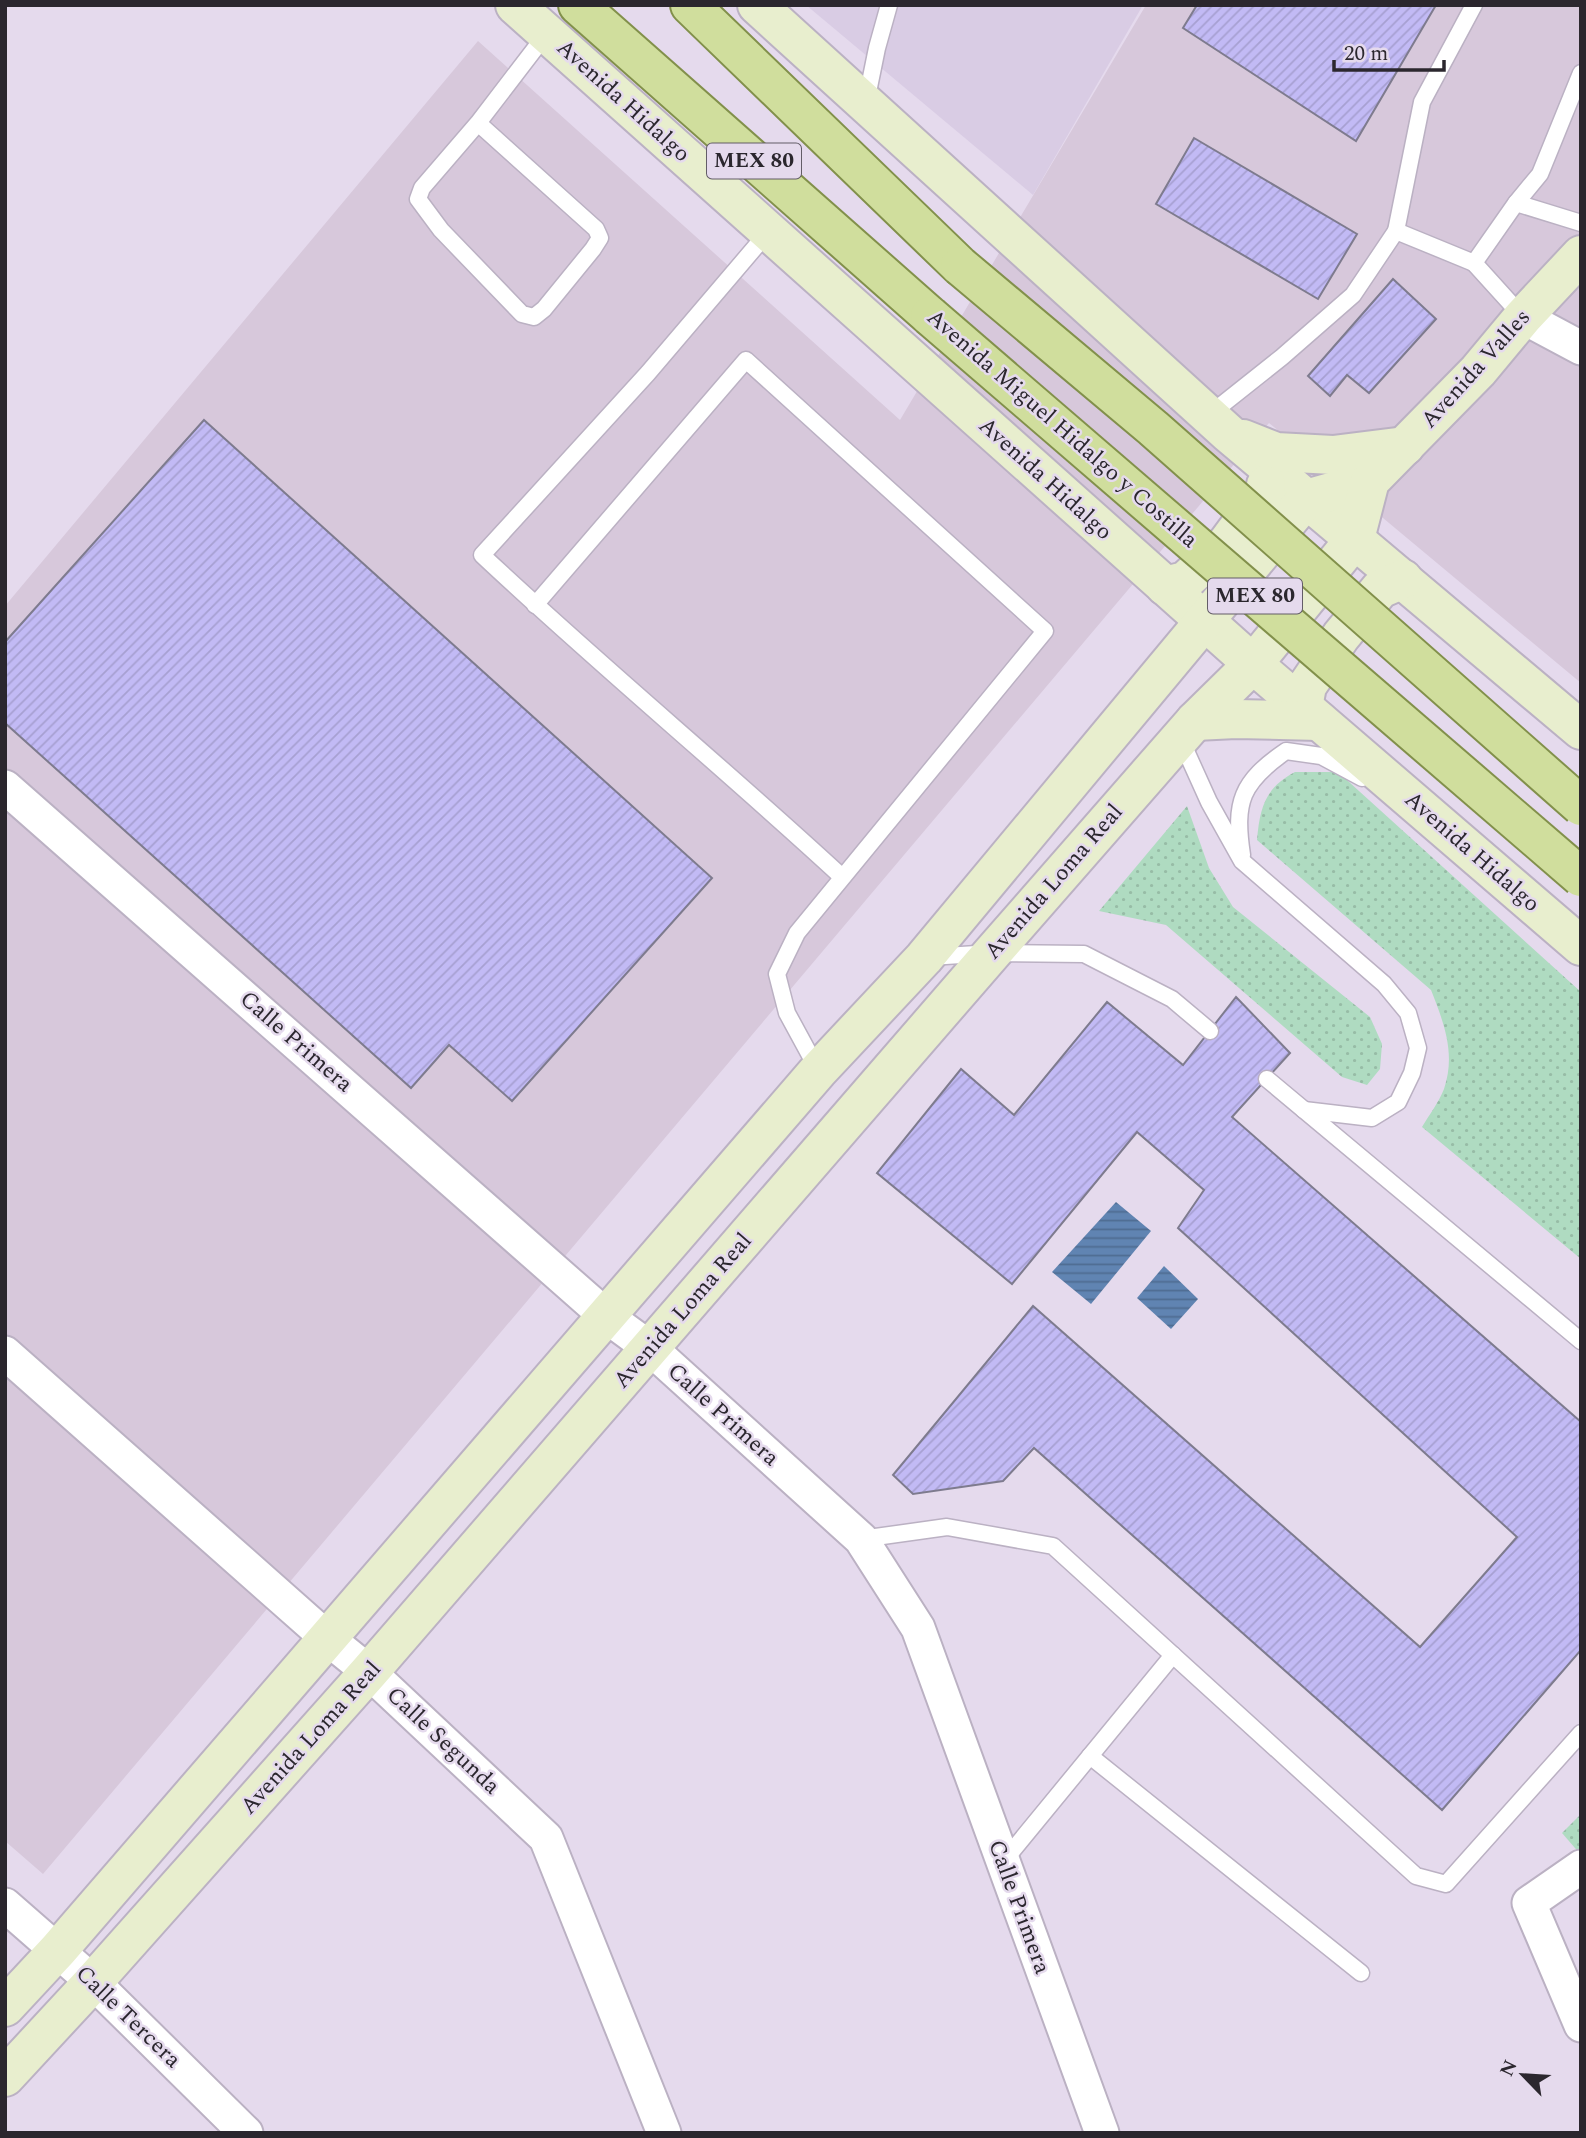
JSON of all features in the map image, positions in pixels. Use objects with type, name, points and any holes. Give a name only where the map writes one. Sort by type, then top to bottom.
[{"type":"main road","name":"Avenida Hidalgo","points":[[515,5],[1253,664],[1581,946]]},
{"type":"main road","name":"Avenida Miguel Hidalgo y Costilla","points":[[578,5],[930,316],[1581,877]]},
{"type":"main road","name":"MEX 80","points":[[690,5],[960,266],[1153,428],[1581,806]]},
{"type":"main road","points":[[757,5],[1218,424],[1581,730]]},
{"type":"main road","name":"Avenida Valles","points":[[1306,499],[1370,481],[1478,372],[1523,317],[1581,255]]},
{"type":"main road","points":[[1218,424],[1276,452],[1333,455],[1405,446]]},
{"type":"main road","points":[[1165,586],[1185,581],[1227,543],[1265,492],[1267,466]]},
{"type":"main road","points":[[1355,540],[1370,481]]},
{"type":"main road","points":[[5,2007],[58,1950],[818,1071],[924,957],[1306,499]]},
{"type":"main road","name":"Avenida Loma Real","points":[[5,2077],[369,1672],[992,953],[1188,730],[1253,664],[1355,540]]},
{"type":"main road","points":[[1188,730],[1236,719],[1311,714],[1307,686],[1341,636],[1380,589],[1403,579]]},
{"type":"street","points":[[1523,317],[1581,348]]},
{"type":"street","name":"Calle Primera","points":[[5,787],[606,1315],[651,1349],[861,1539],[918,1628],[1102,2133]]},
{"type":"street","name":"Calle Segunda","points":[[9,1364],[369,1672],[546,1838],[664,2133]]},
{"type":"street","points":[[1581,1867],[1529,1903],[1581,2025]]},
{"type":"street","name":"Calle Tercera","points":[[5,1905],[93,1982],[246,2133]]},
{"type":"lane","points":[[865,104],[889,5]]},
{"type":"lane","points":[[1218,424],[1282,357],[1353,295],[1396,231],[1422,102],[1474,5]]},
{"type":"lane","points":[[478,123],[596,229],[600,238],[561,289],[534,317],[522,314],[440,230],[418,199],[422,188],[478,123],[547,33]]},
{"type":"lane","points":[[1474,263],[1540,174],[1581,73]]},
{"type":"lane","points":[[1516,203],[1581,223]]},
{"type":"lane","points":[[769,231],[648,373],[482,555],[841,876]]},
{"type":"lane","points":[[1396,231],[1474,263],[1523,317]]},
{"type":"lane","points":[[535,605],[746,360],[1045,631],[841,876],[797,933],[777,974],[787,1013],[818,1071]]},
{"type":"lane","points":[[1188,730],[1209,802],[1242,861],[1384,984],[1408,1013],[1418,1048],[1412,1073],[1398,1102],[1372,1118],[1304,1110]]},
{"type":"lane","points":[[1242,861],[1237,823],[1243,794],[1264,767],[1286,751],[1321,755],[1418,806]]},
{"type":"lane","points":[[924,957],[992,953],[1084,954],[1172,999],[1210,1031]]},
{"type":"lane","points":[[1267,1079],[1581,1341]]},
{"type":"lane","points":[[861,1539],[947,1527],[1054,1546],[1416,1876],[1446,1884],[1581,1733]]},
{"type":"lane","points":[[1003,1862],[1173,1655]]},
{"type":"lane","points":[[1090,1756],[1361,1973]]},
{"type":"shaded area","points":[[806,5],[1143,5],[1033,195]]},
{"type":"shaded area","points":[[1146,5],[1581,5],[1581,683],[1269,423],[43,1874],[5,1841],[5,606],[478,41],[900,420]]},
{"type":"green space","points":[[1295,772],[1338,772],[1581,992],[1581,1259],[1422,1127],[1444,1089],[1449,1063],[1447,1039],[1431,990],[1257,840],[1262,808],[1266,800],[1277,785]]},
{"type":"green space","points":[[1187,806],[1209,868],[1233,907],[1370,1017],[1382,1044],[1380,1069],[1367,1085],[1342,1077],[1166,925],[1099,911]]},
{"type":"green space","points":[[1581,1814],[1581,1855],[1562,1833]]},
{"type":"water","points":[[1116,1202],[1151,1231],[1091,1304],[1052,1272]]},
{"type":"water","points":[[1164,1266],[1198,1299],[1171,1329],[1137,1298]]},
{"type":"building","points":[[1197,5],[1436,5],[1356,141],[1183,28]]},
{"type":"building","points":[[1194,138],[1357,234],[1318,299],[1156,204]]},
{"type":"building","points":[[1393,279],[1436,319],[1369,393],[1347,375],[1330,396],[1308,376]]},
{"type":"building","points":[[204,420],[712,878],[512,1101],[449,1045],[411,1088],[5,723],[5,642]]},
{"type":"building","points":[[1236,997],[1290,1053],[1232,1117],[1581,1422],[1581,1650],[1442,1810],[1034,1448],[1003,1481],[913,1494],[893,1475],[1033,1306],[1420,1647],[1517,1537],[1178,1228],[1204,1190],[1137,1132],[1012,1284],[877,1173],[961,1069],[1014,1115],[1107,1002],[1183,1065]]}]
